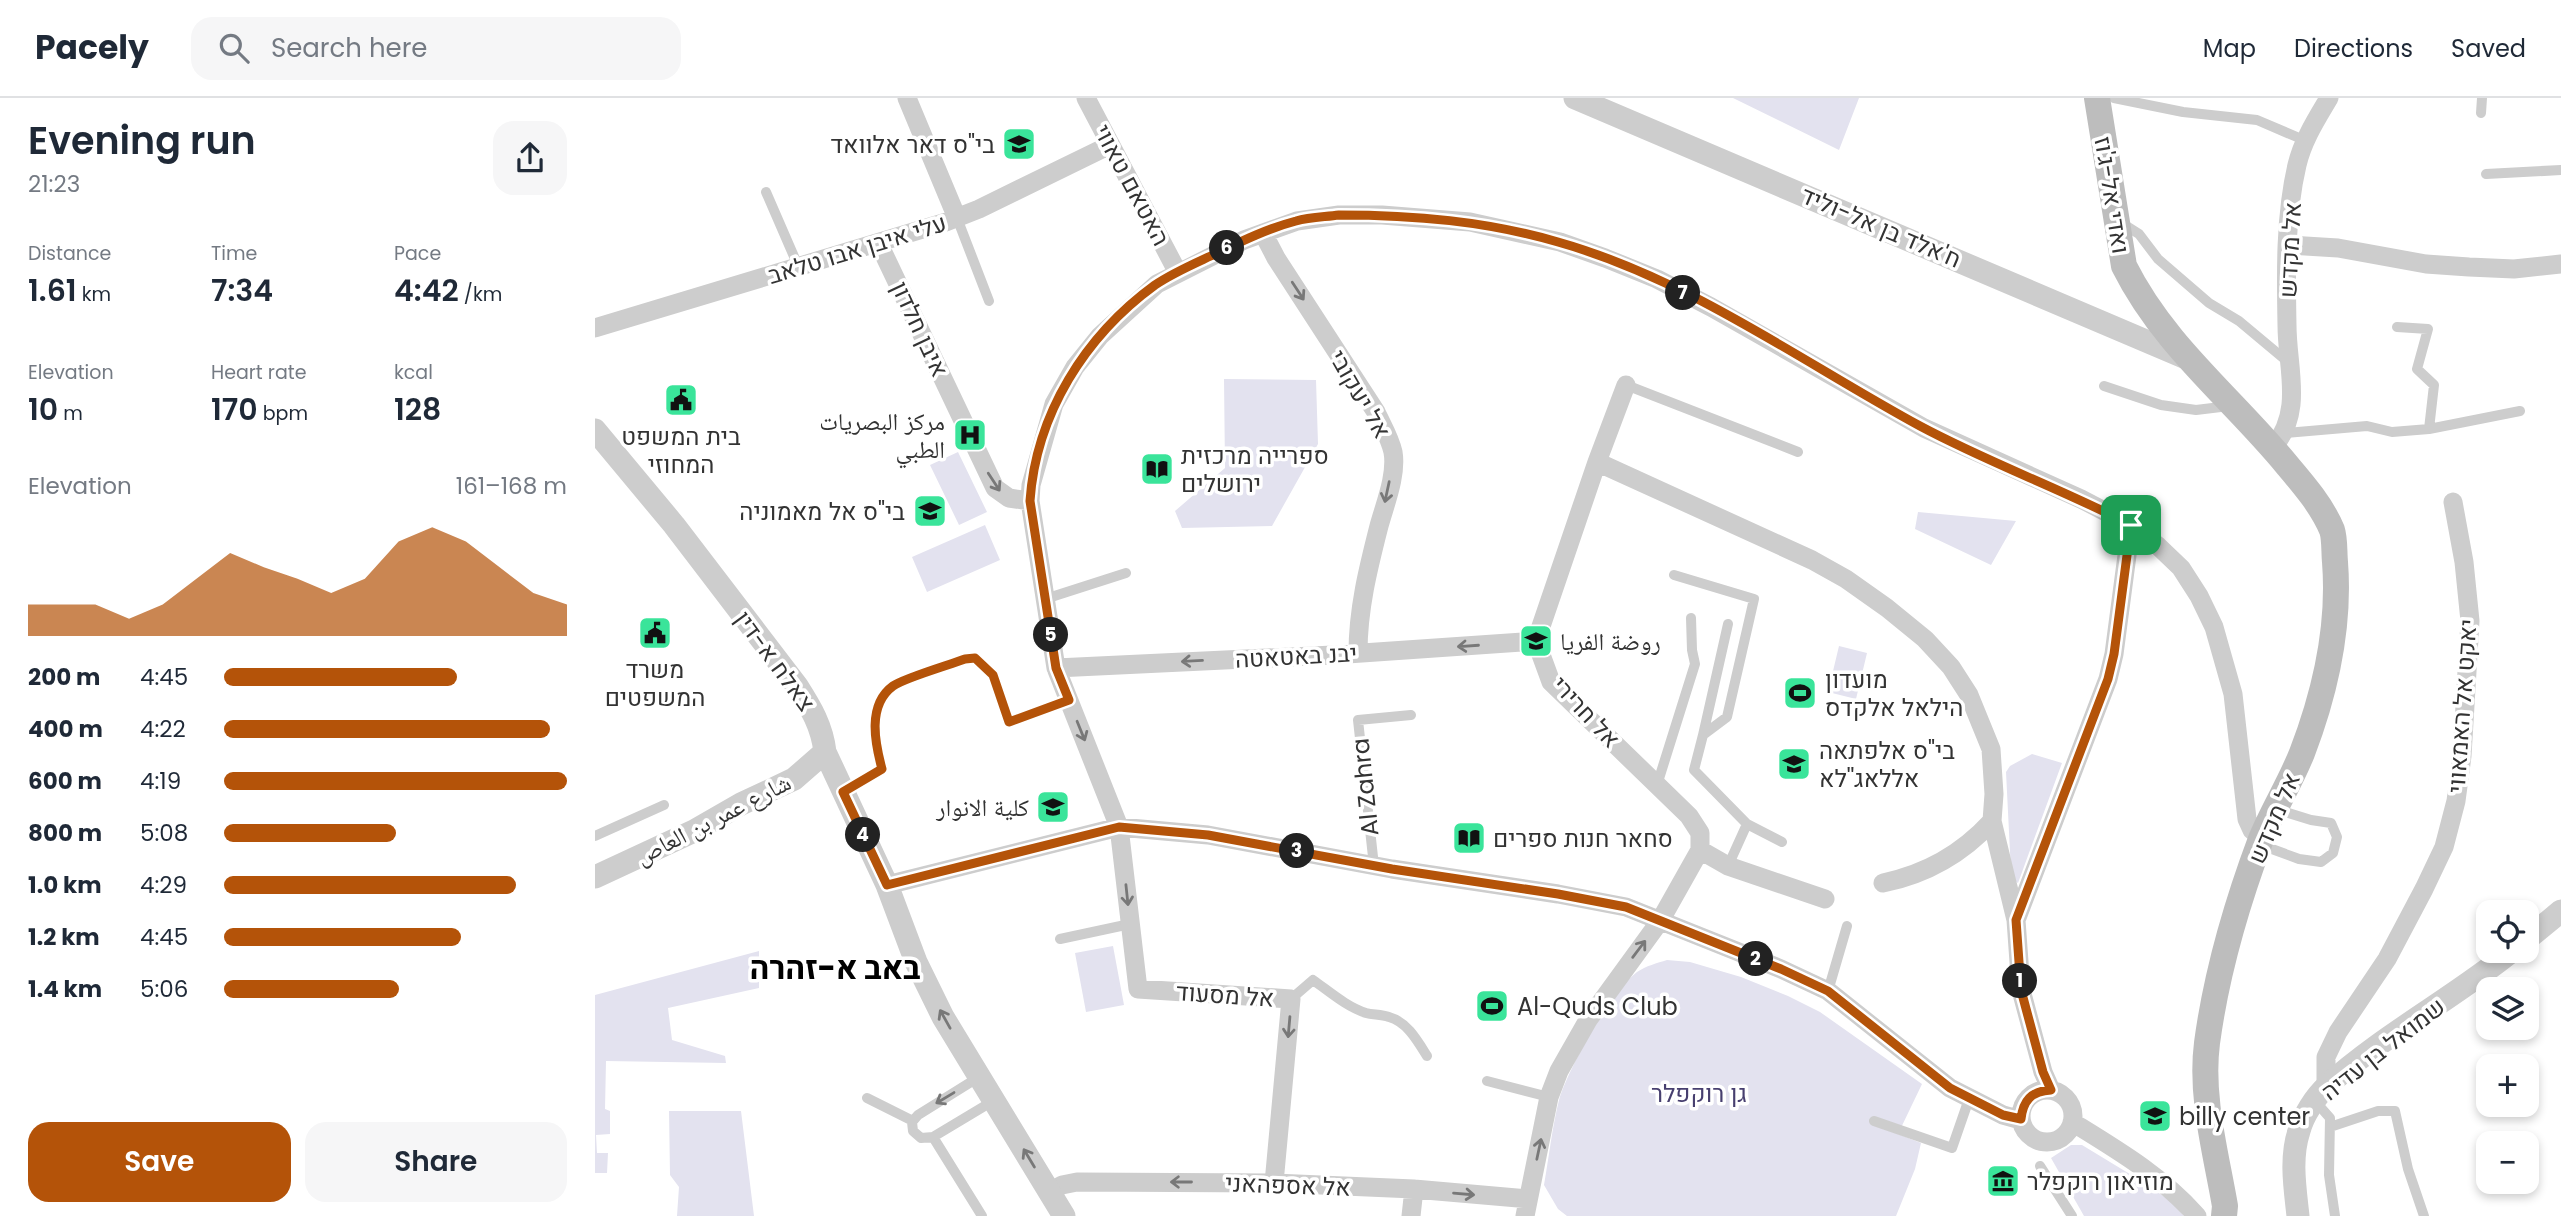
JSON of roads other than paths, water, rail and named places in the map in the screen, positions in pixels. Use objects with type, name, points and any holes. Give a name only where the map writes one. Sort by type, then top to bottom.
[{"type":"main road","name":"ואדי אל-ג'וז","points":[[2097,98],[2124,266],[2151,315],[2186,358]]},
{"type":"main road","name":"אל מקדש","points":[[2186,358],[2233,405],[2279,440],[2333,532],[2337,587],[2328,667],[2302,753],[2261,841],[2230,936],[2211,1020],[2204,1065],[2205,1090],[2227,1213]]},
{"type":"street","points":[[907,98],[957,218]]},
{"type":"street","name":"ח'אלד בן אל-וליד","points":[[1575,98],[2186,358]]},
{"type":"street","name":"אל מקדש","points":[[2279,440],[2292,396],[2287,329],[2288,245],[2296,167],[2304,140],[2329,98]]},
{"type":"street","name":"האטאם טאווי","points":[[1090,99],[1110,145],[1178,273]]},
{"type":"street","name":"עלי איבן אבו טלאב","points":[[595,328],[879,244],[957,218],[1110,145]]},
{"type":"street","points":[[1119,827],[1056,668],[1045,599],[1030,501],[1031,485],[1054,404],[1075,367],[1100,336],[1157,284],[1263,233],[1297,221],[1339,215],[1382,215],[1470,222],[1560,242],[1657,279],[1924,428],[2081,499],[2131,525],[2181,568],[2214,627],[2233,694],[2247,819],[2261,841]]},
{"type":"street","name":"אל יעקובי","points":[[1263,233],[1276,258],[1376,412],[1393,453],[1386,500],[1363,591],[1358,625],[1358,653]]},
{"type":"street","name":"איבן חלדון","points":[[879,244],[995,488],[1009,498],[1030,501]]},
{"type":"street","points":[[2288,245],[2338,248],[2426,264],[2469,267],[2514,269],[2561,264]]},
{"type":"street","points":[[1536,641],[1626,385]]},
{"type":"street","name":"צאלח א-דין","points":[[595,430],[674,524],[797,686],[813,712],[823,734],[825,752],[887,885],[916,962],[943,1017],[1064,1216]]},
{"type":"street","points":[[1597,462],[1812,560],[1846,579],[1924,639],[1951,667],[1969,695],[1991,749],[1994,794],[1992,821],[2016,920],[2021,990],[2043,1072],[2051,1090]]},
{"type":"street","name":"יאקט אל האמאווי","points":[[2321,1094],[2326,1057],[2338,1032],[2387,959],[2424,889],[2444,847],[2456,802],[2462,756],[2470,621],[2464,562],[2453,502]]},
{"type":"street","points":[[2016,920],[2108,679],[2114,654],[2131,525]]},
{"type":"street","name":"יבנ באטאטה","points":[[1056,668],[1536,641]]},
{"type":"street","name":"אל חרירי","points":[[1536,641],[1551,682],[1657,785],[1694,825],[1700,833],[1700,850]]},
{"type":"street","name":"شارع عمر بن العاص","points":[[597,871],[694,831],[741,804],[794,779],[825,752]]},
{"type":"street","points":[[1883,883],[1926,871],[1948,859],[1975,839],[1992,821]]},
{"type":"street","points":[[887,885],[1119,827],[1208,835],[1374,866],[1626,907],[1781,969],[1828,991],[1950,1088],[2003,1115],[2021,1119]]},
{"type":"street","name":"אל מסעוד","points":[[1119,827],[1137,989],[1291,999],[1274,1183]]},
{"type":"street","points":[[1527,1208],[1549,1097],[1567,1055],[1588,1020],[1660,921],[1700,850],[1728,866],[1825,899]]},
{"type":"street","points":[[2539,929],[2561,911]]},
{"type":"street","name":"שמואל בן עדיה","points":[[2298,1216],[2294,1155],[2299,1130],[2321,1094],[2414,1021],[2497,963]]},
{"type":"street","points":[[2051,1090],[2065,1097],[2070,1104],[2072,1122],[2061,1138],[2043,1142],[2029,1136],[2021,1119],[2022,1108],[2033,1094],[2051,1090]]},
{"type":"street","points":[[2072,1122],[2155,1175],[2197,1216]]},
{"type":"street","name":"אל אספהאני","points":[[1049,1192],[1062,1185],[1077,1182],[1274,1183],[1414,1189],[1527,1208]]},
{"type":"street","points":[[1411,1216],[1414,1189]]},
{"type":"lane","points":[[2114,98],[2154,102],[2183,112],[2257,120],[2304,140]]},
{"type":"lane","points":[[2481,113],[2482,98]]},
{"type":"lane","points":[[2486,174],[2561,170]]},
{"type":"lane","points":[[766,192],[799,268]]},
{"type":"lane","points":[[957,218],[989,301]]},
{"type":"lane","points":[[2117,220],[2139,234],[2158,259],[2209,303],[2239,321],[2289,363]]},
{"type":"lane","points":[[2397,327],[2428,329],[2417,369],[2434,385],[2429,429]]},
{"type":"lane","points":[[1626,385],[1798,452]]},
{"type":"lane","points":[[2104,386],[2161,405],[2196,410],[2233,405]]},
{"type":"lane","points":[[2279,440],[2367,426],[2392,432],[2429,429],[2520,411]]},
{"type":"lane","points":[[1045,599],[1126,573]]},
{"type":"lane","points":[[1674,575],[1755,600],[1727,717],[1703,735]]},
{"type":"lane","points":[[1657,785],[1695,664],[1691,618]]},
{"type":"lane","points":[[1728,624],[1695,770],[1747,824],[1782,842]]},
{"type":"lane","points":[[843,792],[882,769],[875,742],[876,714],[881,700],[893,686],[965,659],[975,658],[993,675],[1009,722],[1069,700]]},
{"type":"lane","name":"Al Zahra","points":[[1374,866],[1358,720],[1411,715]]},
{"type":"lane","points":[[595,836],[664,805]]},
{"type":"lane","points":[[2261,841],[2299,859],[2321,862],[2333,853],[2337,837],[2330,822],[2311,820],[2276,809]]},
{"type":"lane","points":[[1728,866],[1747,824]]},
{"type":"lane","points":[[1060,939],[1130,924]]},
{"type":"lane","points":[[1828,991],[1847,926]]},
{"type":"lane","points":[[1291,999],[1313,980],[1359,1010],[1400,1021],[1427,1056]]},
{"type":"lane","points":[[980,1077],[918,1115],[912,1128],[917,1137],[933,1137],[994,1100]]},
{"type":"lane","points":[[1487,1081],[1549,1097]]},
{"type":"lane","points":[[2321,1094],[2330,1118],[2329,1175],[2335,1216]]},
{"type":"lane","points":[[867,1098],[913,1121]]},
{"type":"lane","points":[[1874,1121],[1952,1148],[1969,1099]]},
{"type":"lane","points":[[2330,1127],[2378,1111],[2395,1111],[2408,1169],[2424,1216]]},
{"type":"lane","points":[[933,1137],[982,1216]]},
{"type":"lane","points":[[2040,1166],[2072,1216]]},
{"type":"place","name":"בי\"ס דאר אלוואד","points":[[1019,144]]},
{"type":"place","name":"בית המשפט המחוזי","points":[[681,400]]},
{"type":"place","name":"مركز البصريات الطبي","points":[[970,435]]},
{"type":"place","name":"ספרייה מרכזית ירושלים","points":[[1157,469]]},
{"type":"place","name":"בי\"ס אל מאמוניה","points":[[930,511]]},
{"type":"place","name":"משרד המשפטים","points":[[655,633]]},
{"type":"place","name":"روضة الفريا","points":[[1536,641]]},
{"type":"place","name":"מועדון הילאל אלקדס","points":[[1800,693]]},
{"type":"place","name":"בי\"ס אלפתאה אללאג''לא","points":[[1794,764]]},
{"type":"place","name":"كلية الانوار","points":[[1053,807]]},
{"type":"place","name":"סחאר חנות ספרים","points":[[1469,838]]},
{"type":"place","name":"Al-Quds Club","points":[[1492,1006]]},
{"type":"place","name":"billy center","points":[[2155,1116]]},
{"type":"place","name":"מוזיאון רוקפלר","points":[[2003,1181]]},
{"type":"district","name":"באב א-זהרה","points":[[835,967]]},
{"type":"park label","name":"גן רוקפלר","points":[[1699,1093]]}]
